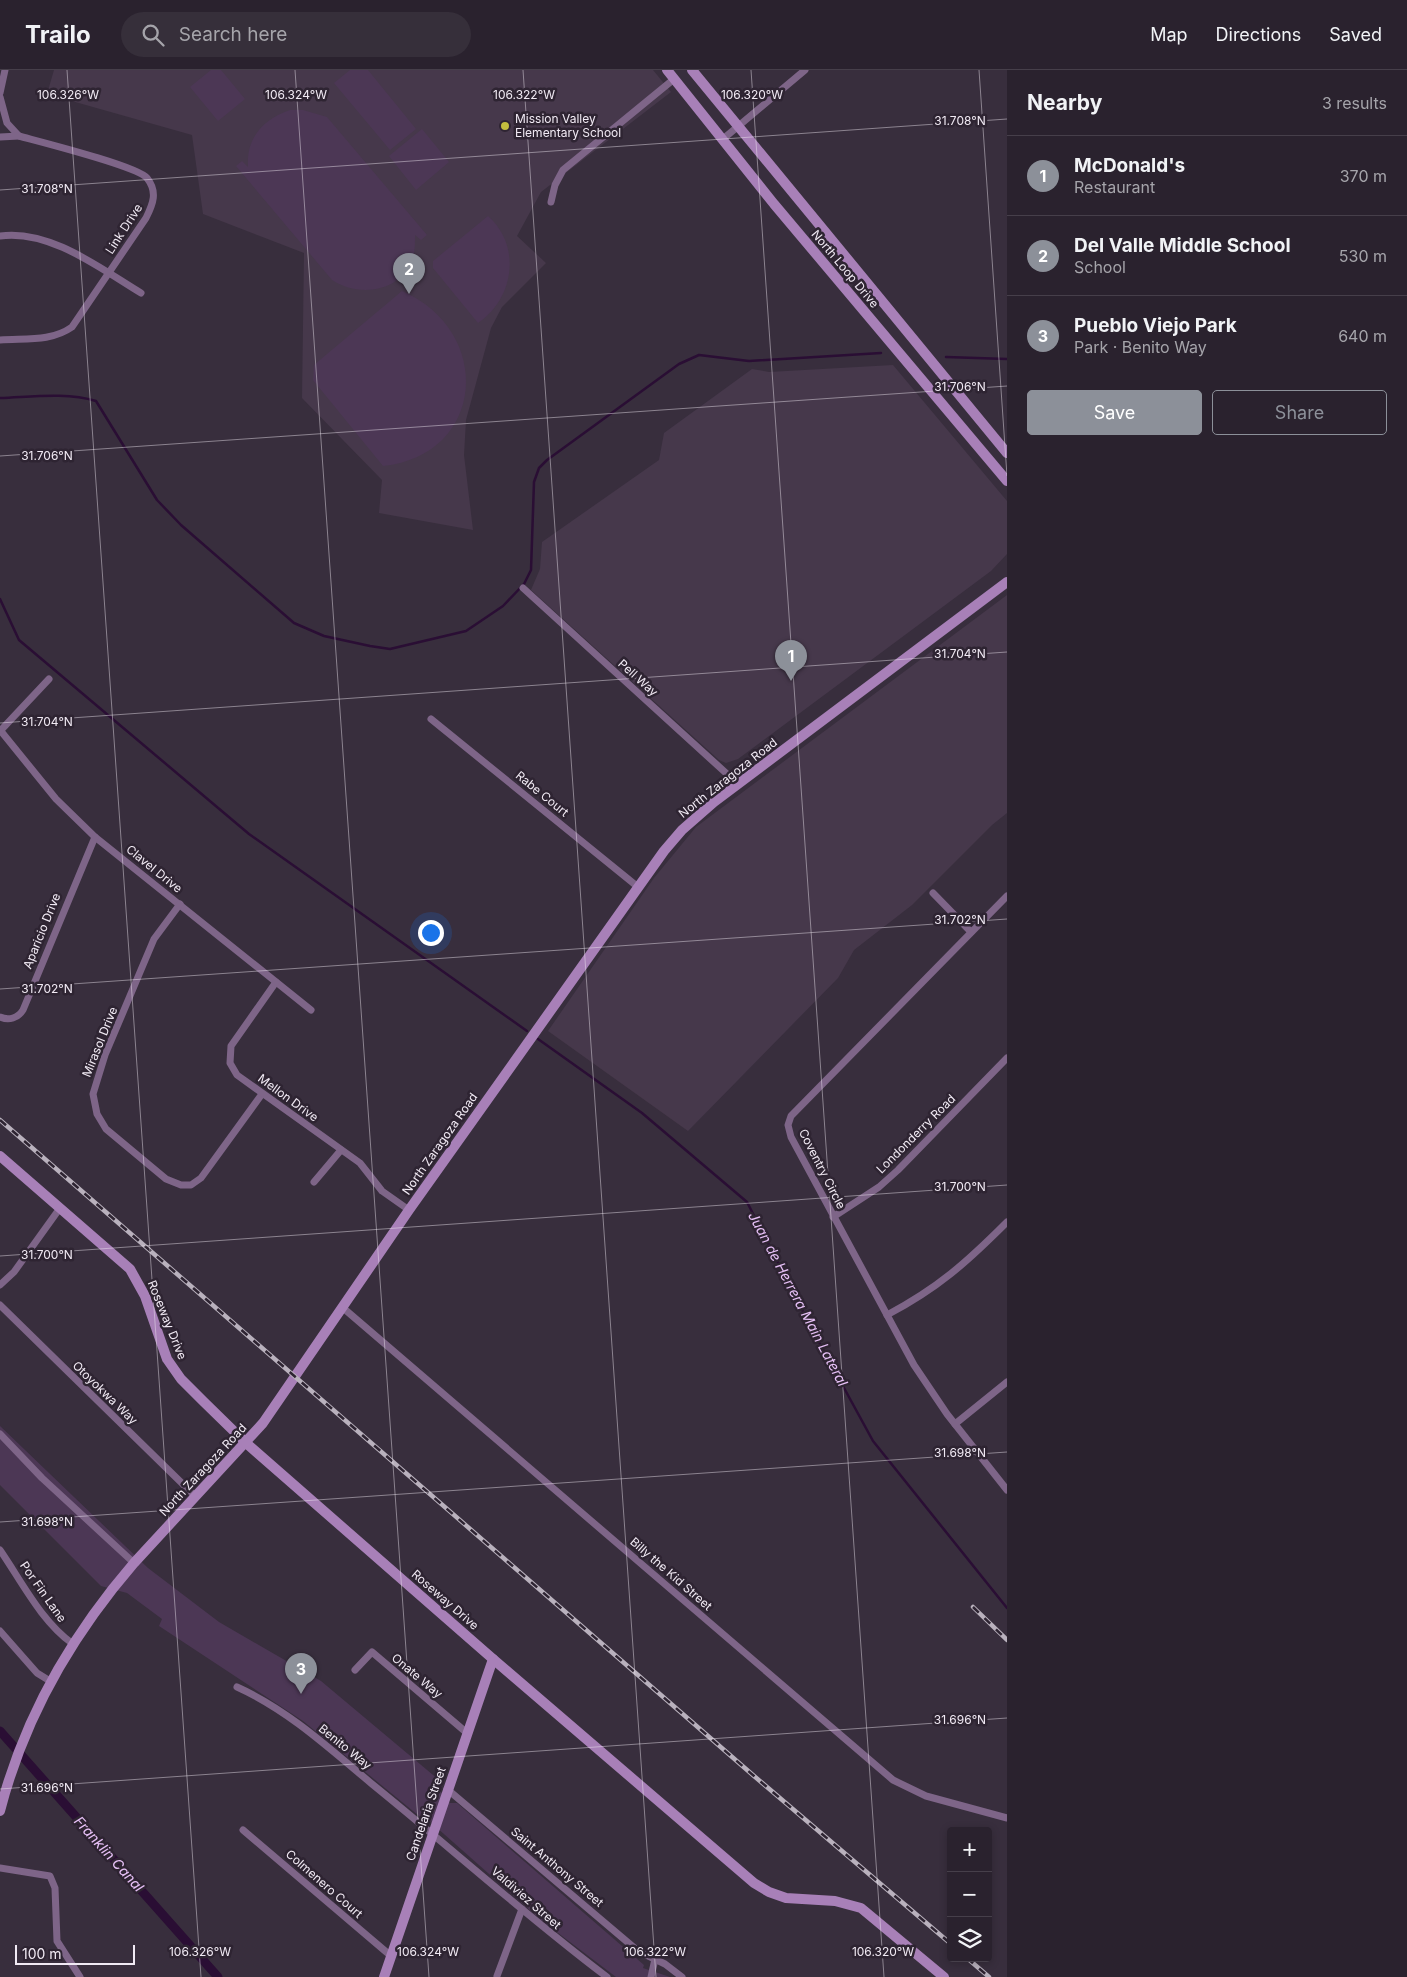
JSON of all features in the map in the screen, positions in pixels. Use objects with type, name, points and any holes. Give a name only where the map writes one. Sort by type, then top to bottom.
[{"type":"main road","name":"North Loop Drive","points":[[666,70],[1007,481]]},
{"type":"main road","name":"North Loop Drive","points":[[692,70],[1007,454]]},
{"type":"main road","points":[[928,388],[942,377]]},
{"type":"main road","name":"North Zaragoza Road","points":[[1,1807],[27,1731],[50,1681],[73,1644],[114,1586],[263,1423],[409,1210],[664,851],[682,830],[701,813],[1007,582]]},
{"type":"main road","name":"Roseway Drive","points":[[0,1156],[130,1269],[146,1296],[159,1340],[174,1370],[246,1442],[492,1659],[754,1883],[786,1898],[834,1901],[861,1908],[944,1977]]},
{"type":"main road","name":"Candelaria Street","points":[[384,1977],[492,1659]]},
{"type":"street","points":[[0,93],[5,70]]},
{"type":"street","points":[[723,139],[805,70]]},
{"type":"street","points":[[551,202],[563,170],[674,79]]},
{"type":"street","points":[[0,97],[7,123],[19,136]]},
{"type":"street","points":[[0,138],[19,136]]},
{"type":"street","name":"Link Drive","points":[[0,340],[48,337],[62,334],[72,327],[109,274],[152,206],[154,193],[148,180],[132,168],[19,136]]},
{"type":"street","points":[[0,236],[18,236],[66,248],[141,293]]},
{"type":"street","name":"Pell Way","points":[[523,588],[738,784]]},
{"type":"street","points":[[0,730],[49,679]]},
{"type":"street","name":"Rabe Court","points":[[431,719],[638,887]]},
{"type":"street","name":"Clavel Drive","points":[[0,730],[56,799],[95,837],[310,1010]]},
{"type":"street","name":"Aparicio Drive","points":[[0,1017],[15,1017],[23,1010],[95,837]]},
{"type":"street","points":[[933,893],[971,932]]},
{"type":"street","name":"Coventry Circle","points":[[1007,896],[790,1118],[788,1125],[791,1137],[833,1217],[927,1388],[1007,1490]]},
{"type":"street","name":"Mirasol Drive","points":[[180,904],[154,940],[106,1055],[94,1089],[97,1114],[106,1129],[166,1179],[182,1185],[191,1185],[200,1178],[262,1094]]},
{"type":"street","name":"Mellon Drive","points":[[276,982],[233,1042],[229,1057],[233,1070],[262,1094],[360,1163],[386,1195],[409,1210]]},
{"type":"street","name":"Londonderry Road","points":[[833,1217],[879,1187],[898,1170],[1007,1058]]},
{"type":"street","points":[[314,1182],[341,1150]]},
{"type":"street","points":[[0,1285],[14,1272],[60,1208]]},
{"type":"street","points":[[886,1315],[938,1285],[960,1269],[1007,1222]]},
{"type":"street","name":"Otoyokwa Way","points":[[0,1306],[195,1496]]},
{"type":"street","name":"Billy the Kid Street","points":[[342,1307],[887,1775],[905,1787],[926,1796],[1007,1818]]},
{"type":"street","points":[[955,1424],[1007,1382]]},
{"type":"street","points":[[0,1434],[57,1492],[134,1563]]},
{"type":"street","name":"Por Fin Lane","points":[[0,1550],[42,1614],[58,1633],[73,1644]]},
{"type":"street","points":[[0,1631],[37,1673],[50,1681]]},
{"type":"street","name":"Onate Way","points":[[355,1670],[372,1652],[467,1733]]},
{"type":"street","name":"Benito Way","points":[[237,1687],[263,1699],[303,1727],[432,1833]]},
{"type":"street","name":"Saint Anthony Street","points":[[447,1789],[638,1951],[682,1977]]},
{"type":"street","name":"Colmenero Court","points":[[243,1830],[391,1956]]},
{"type":"street","name":"Valdiviez Street","points":[[432,1833],[522,1909],[607,1977]]},
{"type":"street","points":[[0,1868],[50,1876],[55,1888],[57,1941],[80,1977]]},
{"type":"street","points":[[498,1976],[522,1909]]},
{"type":"street","points":[[651,1977],[654,1959]]},
{"type":"shaded area","points":[[54,70],[653,70],[671,92],[541,192],[517,236],[546,263],[502,307],[491,328],[466,420],[464,455],[473,530],[379,513],[382,480],[302,398],[304,253],[203,214],[192,135],[47,94]]},
{"type":"shaded area","points":[[211,70],[221,70],[245,99],[218,121],[190,87]]},
{"type":"shaded area","points":[[350,70],[368,70],[416,129],[390,150],[334,83]]},
{"type":"shaded area","points":[[290,110],[303,110],[327,117],[427,235],[421,240],[415,235],[412,262],[397,280],[387,286],[365,290],[353,289],[332,280],[236,166],[242,161],[248,167],[250,147],[258,131],[264,124]]},
{"type":"shaded area","points":[[422,129],[449,162],[416,190],[389,156]]},
{"type":"shaded area","points":[[488,216],[499,228],[506,242],[509,272],[506,287],[500,300],[490,313],[478,323],[433,268],[433,261]]},
{"type":"shaded area","points":[[402,291],[432,310],[452,334],[464,361],[466,389],[459,416],[442,440],[417,457],[383,466],[313,380],[314,365]]},
{"type":"shaded area","points":[[893,365],[1007,501],[1007,554],[991,571],[738,759],[726,763],[719,760],[531,590],[540,569],[542,542],[659,460],[664,433],[752,369],[769,372]]},
{"type":"shaded area","points":[[1007,595],[1007,813],[992,825],[912,905],[854,950],[838,978],[688,1131],[548,1031],[654,878],[696,827]]},
{"type":"shaded area","points":[[0,1426],[148,1568],[219,1622],[321,1681],[439,1780],[438,1788],[450,1803],[457,1803],[644,1965],[643,1968],[670,1977],[616,1977],[541,1920],[427,1819],[424,1820],[303,1721],[159,1626],[162,1619],[127,1593],[101,1586],[0,1485]]},
{"type":"waterway","points":[[0,398],[61,396],[96,401],[157,500],[181,525],[294,623],[324,636],[390,649],[466,631],[503,606],[524,584],[531,570],[534,482],[539,468],[547,460],[679,364],[699,355],[749,361],[881,353]]},
{"type":"waterway","points":[[946,357],[1007,359]]},
{"type":"waterway","points":[[0,599],[19,640],[249,834],[527,1031]]},
{"type":"waterway","name":"Juan de Herrera Main Lateral","points":[[538,1039],[642,1113],[747,1202],[814,1333],[873,1441],[1007,1608]]},
{"type":"waterway","name":"Franklin Canal","points":[[0,1731],[218,1977]]},
{"type":"railway","points":[[0,1120],[754,1776],[947,1941]]},
{"type":"railway","points":[[973,1607],[1007,1640]]},
{"type":"railway","points":[[972,1962],[989,1977]]},
{"type":"place","name":"Mission Valley Elementary School","points":[[505,126]]},
{"type":"place","name":"Del Valle Middle School","points":[[409,294]]},
{"type":"place","name":"McDonald's","points":[[791,681]]},
{"type":"place","name":"Pueblo Viejo Park","points":[[301,1694]]}]
